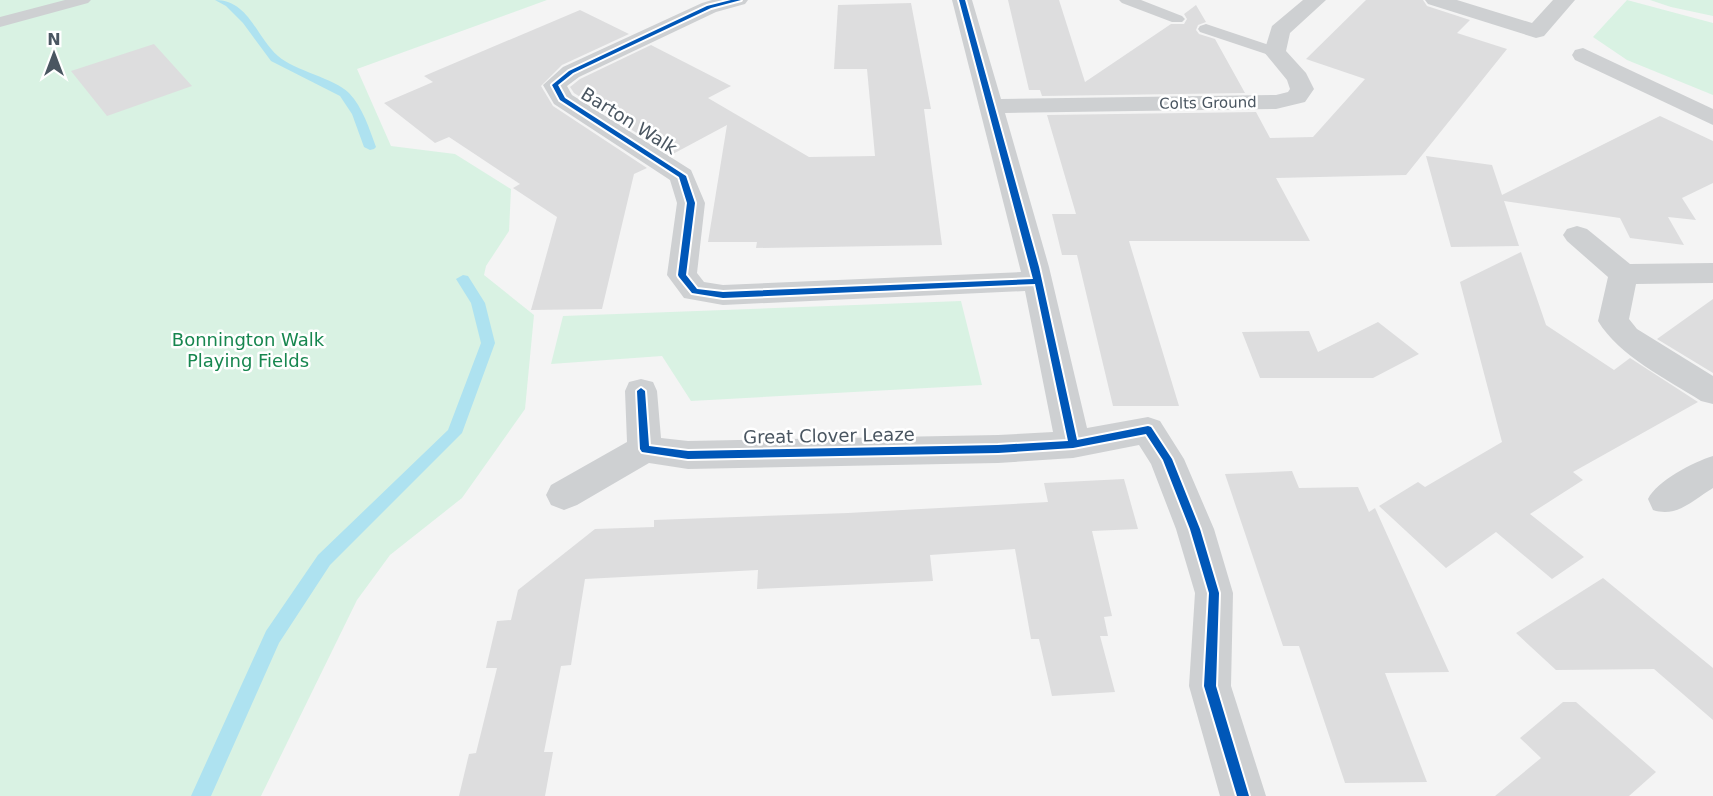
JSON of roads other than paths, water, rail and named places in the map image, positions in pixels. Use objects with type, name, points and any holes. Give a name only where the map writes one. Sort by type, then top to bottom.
[{"type":"street","name":"Barton Walk","points":[[738,0],[709,7],[684,18],[571,72],[555,85],[562,99],[682,176],[691,203],[682,275],[695,291],[723,295],[1038,281]]},
{"type":"street","points":[[962,0],[1038,281],[1073,444]]},
{"type":"street","points":[[1275,52],[1280,31],[1316,0]]},
{"type":"street","points":[[1435,0],[1536,31],[1565,0]]},
{"type":"street","name":"Colts Ground","points":[[992,106],[1276,102],[1297,97],[1302,89],[1298,78],[1275,52]]},
{"type":"street","points":[[1583,55],[1713,118]]},
{"type":"street","points":[[1577,235],[1623,274],[1713,273]]},
{"type":"street","points":[[1623,274],[1613,321],[1626,337],[1713,392]]},
{"type":"street","points":[[564,495],[645,449],[641,391]]},
{"type":"street","name":"Great Clover Leaze","points":[[645,449],[688,455],[998,449],[1073,444],[1149,430],[1167,459],[1195,528],[1214,593],[1210,686],[1243,796]]},
{"type":"street","points":[[1666,500],[1713,470]]},
{"type":"lane","points":[[0,22],[83,0]]},
{"type":"lane","points":[[1127,0],[1177,19]]},
{"type":"lane","points":[[1206,29],[1275,52]]},
{"type":"waterway","points":[[220,0],[229,4],[246,21],[275,59],[344,94],[358,114],[370,147]]},
{"type":"waterway","points":[[201,796],[272,637],[324,560],[454,433],[488,343],[478,303],[463,279]]},
{"type":"park label","name":"Bonnington Walk Playing Fields","points":[[248,350]]}]
